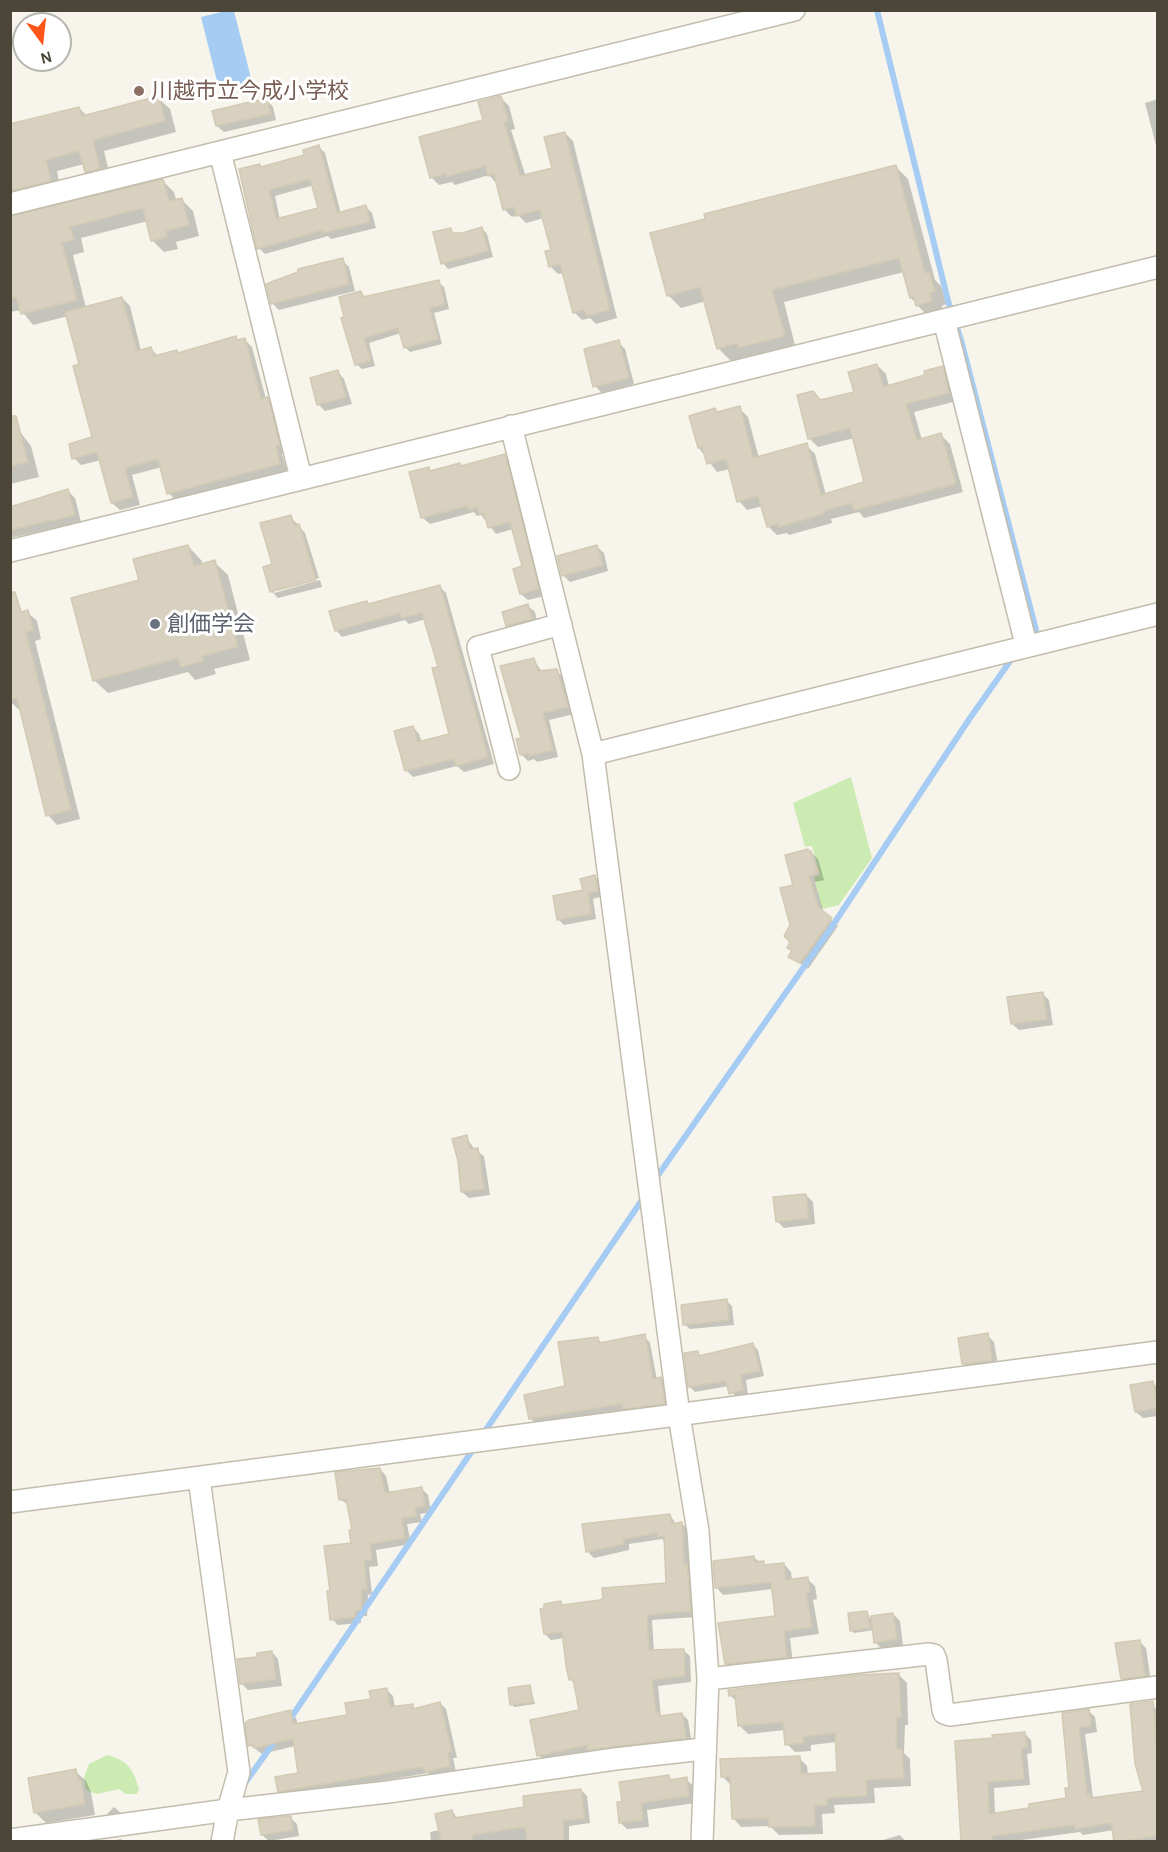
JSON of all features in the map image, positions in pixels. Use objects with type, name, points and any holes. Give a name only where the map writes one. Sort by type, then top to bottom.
[{"type":"street","points":[[10,204],[794,10]]},
{"type":"street","points":[[220,152],[301,478]]},
{"type":"street","points":[[10,551],[1158,267]]},
{"type":"street","points":[[953,317],[1026,644]]},
{"type":"street","points":[[511,426],[592,754],[680,1415],[698,1531],[708,1679],[702,1842]]},
{"type":"street","points":[[592,754],[1026,644],[1158,614]]},
{"type":"street","points":[[510,769],[478,647],[561,624]]},
{"type":"street","points":[[10,1502],[1158,1352]]},
{"type":"street","points":[[199,1478],[239,1772],[222,1842]]},
{"type":"street","points":[[708,1679],[928,1654],[934,1655],[936,1660],[944,1713],[950,1715],[1158,1687]]},
{"type":"street","points":[[10,1840],[704,1749]]},
{"type":"green space","points":[[851,777],[872,858],[839,905],[822,909],[814,877],[820,875],[812,846],[805,847],[793,803]]},
{"type":"green space","points":[[107,1755],[129,1766],[139,1789],[137,1794],[126,1794],[119,1789],[97,1794],[86,1790],[84,1778],[89,1764]]},
{"type":"water","points":[[229,10],[234,11],[252,82],[219,89],[201,17]]},
{"type":"building","points":[[159,96],[165,121],[93,140],[100,169],[85,172],[79,151],[46,160],[51,181],[10,191],[10,124],[79,107],[82,116]]},
{"type":"building","points":[[501,96],[508,121],[504,122],[520,176],[552,168],[544,137],[565,132],[610,310],[587,316],[584,310],[573,313],[560,264],[549,267],[545,251],[551,250],[540,210],[516,216],[514,207],[503,210],[494,174],[488,176],[485,166],[446,177],[445,174],[430,178],[419,137],[483,120],[478,102]]},
{"type":"building","points":[[267,98],[271,114],[216,126],[212,111]]},
{"type":"building","points":[[319,145],[337,213],[366,205],[370,222],[323,233],[323,230],[257,249],[239,169],[260,164],[261,167],[304,155],[303,150]],"holes":[[[310,179],[318,208],[276,219],[269,190]]]},
{"type":"building","points":[[896,165],[925,273],[929,272],[935,291],[930,293],[932,301],[916,306],[914,297],[910,298],[899,258],[772,290],[785,336],[738,348],[737,343],[717,349],[700,287],[667,296],[650,233],[705,219],[704,214]]},
{"type":"building","points":[[163,179],[169,201],[182,198],[189,225],[166,231],[167,237],[151,241],[143,208],[70,227],[74,240],[62,243],[77,300],[21,314],[16,297],[10,299],[10,216]]},
{"type":"building","points":[[482,227],[488,251],[441,264],[433,232],[451,228],[452,233],[462,233]]},
{"type":"building","points":[[343,258],[349,284],[271,304],[266,284],[298,272],[298,269]]},
{"type":"building","points":[[439,280],[445,304],[430,308],[438,339],[404,348],[398,328],[364,338],[371,361],[355,365],[341,318],[344,317],[339,297],[361,291],[363,297]]},
{"type":"building","points":[[122,297],[137,351],[151,347],[154,356],[177,350],[178,353],[236,336],[237,340],[245,338],[261,399],[268,397],[280,445],[276,446],[280,464],[167,494],[158,459],[125,468],[133,497],[111,503],[97,452],[72,459],[69,444],[92,437],[73,366],[79,364],[65,312]]},
{"type":"building","points":[[619,340],[629,378],[593,387],[584,349]]},
{"type":"building","points":[[877,364],[883,387],[925,375],[924,371],[943,366],[949,393],[906,404],[917,440],[941,433],[956,484],[854,510],[852,503],[779,527],[778,524],[767,527],[758,496],[737,502],[726,459],[707,464],[702,447],[698,448],[689,416],[715,408],[717,412],[740,406],[753,458],[807,443],[821,495],[864,482],[850,428],[808,439],[797,395],[813,391],[820,400],[854,392],[848,372]]},
{"type":"building","points":[[338,370],[346,397],[317,405],[310,378]]},
{"type":"building","points":[[10,416],[16,416],[28,462],[10,466]]},
{"type":"building","points":[[505,454],[539,589],[520,594],[513,569],[522,566],[510,522],[488,528],[484,513],[479,514],[477,507],[469,510],[468,506],[421,518],[409,472],[429,467],[430,471],[460,463],[461,466]]},
{"type":"building","points":[[68,489],[75,515],[10,530],[10,507]]},
{"type":"building","points":[[291,515],[294,526],[299,524],[316,580],[270,592],[263,567],[272,564],[260,523]]},
{"type":"building","name":"創価学会","points":[[188,545],[194,566],[215,560],[238,647],[202,656],[203,661],[181,667],[178,658],[93,681],[71,598],[139,580],[133,559]]},
{"type":"building","points":[[597,545],[603,565],[562,576],[557,556]]},
{"type":"building","points":[[440,585],[488,757],[456,766],[454,759],[405,771],[394,731],[413,726],[418,742],[449,734],[432,668],[438,667],[422,613],[401,618],[400,613],[335,631],[329,611],[367,601],[368,604]]},
{"type":"building","points":[[10,592],[15,592],[21,612],[28,610],[33,630],[26,632],[71,810],[46,816],[17,698],[10,700]]},
{"type":"building","points":[[528,604],[532,619],[506,626],[502,612]]},
{"type":"building","points":[[534,658],[538,671],[557,669],[568,707],[543,713],[553,750],[529,756],[528,753],[520,755],[516,739],[521,738],[500,666]]},
{"type":"building","points":[[808,849],[811,851],[818,873],[809,876],[818,907],[832,918],[800,963],[788,957],[792,950],[787,948],[790,942],[784,936],[790,925],[780,888],[793,885],[785,855]]},
{"type":"building","points":[[595,875],[598,891],[588,893],[591,914],[557,920],[553,896],[583,890],[580,879]]},
{"type":"building","points":[[1043,992],[1047,1019],[1011,1024],[1007,997]]},
{"type":"building","points":[[467,1135],[470,1149],[478,1148],[484,1189],[461,1192],[458,1161],[452,1139]]},
{"type":"building","points":[[806,1194],[809,1218],[776,1222],[773,1197]]},
{"type":"building","points":[[727,1299],[729,1320],[683,1325],[681,1305]]},
{"type":"building","points":[[988,1333],[992,1360],[962,1364],[958,1338]]},
{"type":"building","points":[[645,1334],[653,1379],[661,1377],[665,1404],[623,1409],[622,1404],[529,1419],[524,1395],[565,1386],[558,1342],[598,1337],[599,1343]]},
{"type":"building","points":[[753,1343],[760,1371],[741,1375],[743,1390],[729,1394],[726,1381],[688,1387],[684,1353],[698,1351],[699,1356]]},
{"type":"building","points":[[1153,1381],[1158,1408],[1135,1412],[1130,1385]]},
{"type":"building","points":[[380,1468],[385,1493],[422,1487],[425,1506],[415,1508],[416,1516],[402,1518],[405,1538],[370,1544],[372,1560],[364,1561],[367,1589],[362,1589],[361,1610],[355,1611],[355,1617],[330,1620],[327,1591],[330,1591],[324,1546],[351,1543],[349,1530],[352,1530],[346,1499],[339,1500],[335,1472]]},
{"type":"building","points":[[670,1514],[672,1524],[682,1522],[684,1564],[687,1564],[691,1611],[647,1615],[649,1650],[684,1649],[685,1676],[652,1680],[656,1712],[659,1712],[659,1716],[682,1713],[686,1738],[588,1750],[588,1745],[537,1756],[530,1720],[579,1710],[573,1679],[569,1680],[562,1632],[544,1634],[540,1609],[544,1608],[544,1604],[561,1601],[562,1605],[600,1600],[603,1598],[602,1588],[666,1583],[664,1536],[658,1537],[657,1533],[623,1539],[624,1544],[586,1552],[582,1524]]},
{"type":"building","points":[[754,1556],[755,1562],[764,1561],[764,1565],[784,1563],[786,1580],[808,1577],[810,1592],[806,1593],[812,1627],[784,1631],[787,1657],[725,1664],[718,1623],[775,1616],[771,1582],[715,1588],[713,1561]]},
{"type":"building","points":[[867,1611],[870,1628],[850,1631],[848,1613]]},
{"type":"building","points":[[893,1613],[897,1639],[874,1643],[871,1616]]},
{"type":"building","points":[[1140,1640],[1145,1676],[1121,1679],[1115,1643]]},
{"type":"building","points":[[272,1651],[276,1679],[240,1684],[237,1659],[257,1657],[257,1653]]},
{"type":"building","points":[[899,1673],[901,1717],[897,1717],[896,1749],[902,1749],[904,1778],[866,1780],[867,1796],[827,1798],[827,1805],[814,1806],[815,1826],[769,1827],[768,1818],[732,1819],[730,1777],[721,1777],[720,1759],[800,1756],[801,1774],[837,1772],[835,1733],[803,1737],[804,1743],[785,1745],[783,1722],[738,1726],[735,1695],[729,1696],[728,1690],[858,1675]]},
{"type":"building","points":[[530,1685],[533,1702],[510,1705],[508,1688]]},
{"type":"building","points":[[387,1688],[390,1707],[413,1704],[413,1709],[440,1702],[452,1752],[448,1752],[450,1766],[425,1772],[422,1767],[278,1792],[275,1777],[298,1773],[293,1739],[254,1748],[254,1745],[248,1746],[245,1723],[291,1710],[293,1724],[347,1715],[345,1703],[371,1699],[369,1691]]},
{"type":"building","points":[[1153,1701],[1158,1761],[1158,1836],[1114,1842],[1111,1823],[1075,1829],[1075,1825],[992,1836],[993,1840],[985,1842],[961,1842],[955,1741],[993,1738],[992,1735],[1025,1732],[1027,1747],[1021,1748],[1024,1779],[988,1782],[989,1814],[1029,1808],[1029,1804],[1066,1798],[1065,1788],[1069,1788],[1062,1713],[1089,1709],[1091,1726],[1079,1727],[1087,1794],[1090,1794],[1090,1798],[1143,1791],[1135,1764],[1130,1704]]},
{"type":"building","points":[[76,1769],[78,1781],[81,1780],[85,1804],[34,1813],[28,1778]]},
{"type":"building","points":[[669,1775],[670,1780],[687,1777],[689,1796],[641,1803],[643,1820],[619,1823],[617,1802],[622,1802],[619,1782]]},
{"type":"building","points":[[581,1789],[585,1818],[563,1821],[564,1842],[527,1842],[525,1827],[472,1835],[473,1842],[441,1842],[435,1814],[452,1810],[454,1818],[524,1807],[523,1796]]},
{"type":"building","points":[[291,1816],[293,1830],[261,1835],[258,1819]]},
{"type":"waterway","points":[[877,10],[948,301],[961,340],[1036,630],[1029,638]]},
{"type":"waterway","points":[[654,1181],[829,931],[1013,657]]},
{"type":"waterway","points":[[483,1434],[644,1197]]},
{"type":"waterway","points":[[288,1722],[474,1448]]},
{"type":"waterway","points":[[245,1783],[277,1738]]},
{"type":"place","name":"川越市立今成小学校","points":[[139,91]]},
{"type":"place","name":"創価学会","points":[[155,624]]}]
